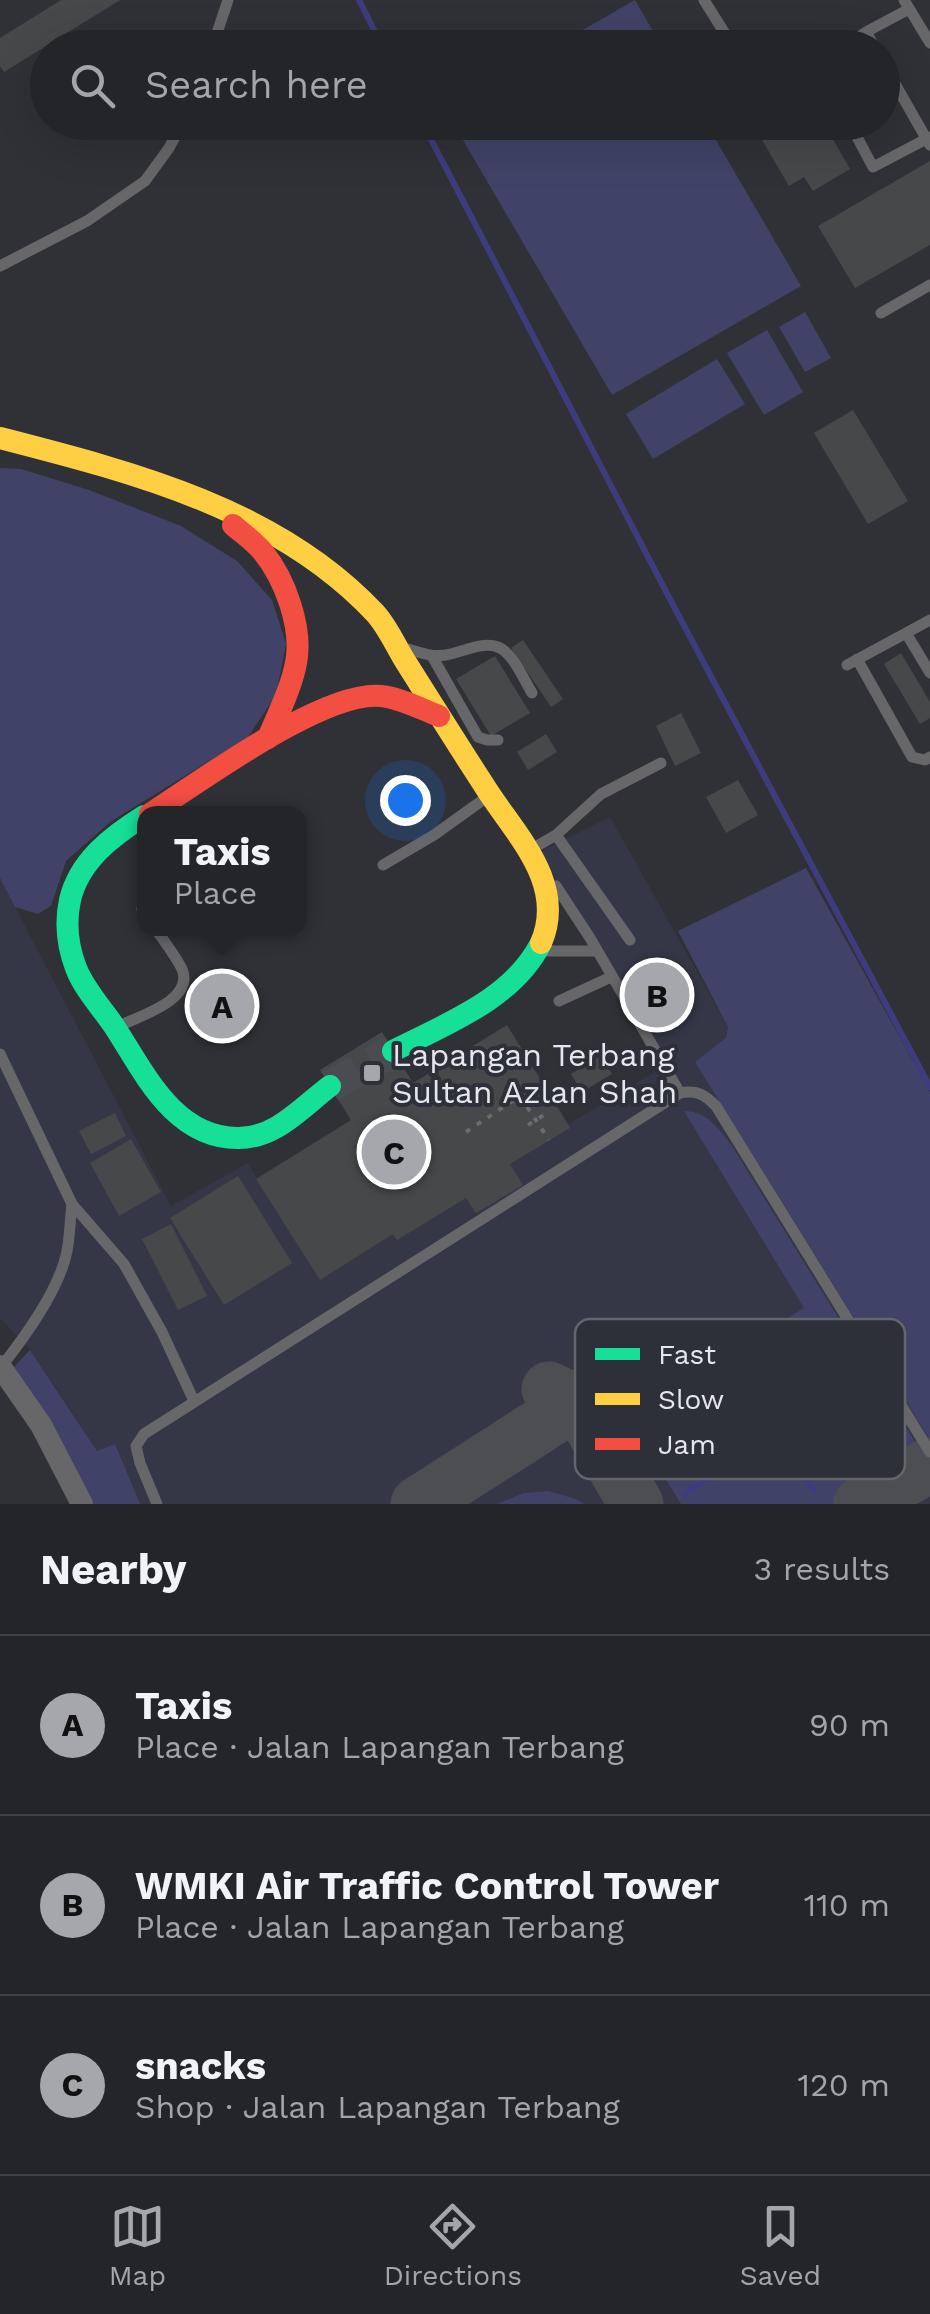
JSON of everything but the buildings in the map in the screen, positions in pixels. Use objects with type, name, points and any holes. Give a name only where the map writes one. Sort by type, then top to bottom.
[{"type":"street","points":[[0,438],[113,469],[207,503],[260,526],[344,584],[377,615],[530,850],[549,898],[546,928],[524,973],[513,984],[441,1026],[388,1043]]},
{"type":"street","points":[[207,503],[262,551],[297,621],[298,652],[293,679],[268,738]]},
{"type":"street","points":[[161,806],[268,738],[339,702],[360,697],[394,698],[440,716]]},
{"type":"street","points":[[137,821],[97,850],[77,879],[66,927],[77,972],[170,1110],[200,1130],[220,1137],[245,1138],[268,1132],[322,1087]]},
{"type":"street","points":[[0,1367],[41,1424],[82,1504]]},
{"type":"lane","points":[[218,30],[228,0]]},
{"type":"lane","points":[[704,0],[723,30]]},
{"type":"lane","points":[[869,30],[907,4],[930,43]]},
{"type":"lane","points":[[859,140],[873,167],[929,140],[900,91]]},
{"type":"lane","points":[[0,266],[87,221],[145,181],[173,140]]},
{"type":"lane","points":[[881,313],[930,285]]},
{"type":"lane","points":[[930,620],[852,662],[912,757],[930,757]]},
{"type":"lane","points":[[906,633],[930,673]]},
{"type":"lane","points":[[394,644],[432,656],[487,645],[500,648],[508,654],[532,693]]},
{"type":"lane","points":[[432,656],[478,737],[498,740]]},
{"type":"lane","points":[[530,850],[556,834],[601,794],[662,763]]},
{"type":"lane","points":[[383,865],[434,835],[490,794]]},
{"type":"lane","points":[[556,834],[630,940]]},
{"type":"lane","points":[[542,873],[558,887],[680,1093]]},
{"type":"lane","points":[[116,1028],[179,995],[184,975],[160,936]]},
{"type":"lane","points":[[538,951],[597,951]]},
{"type":"lane","points":[[559,1000],[611,977]]},
{"type":"lane","points":[[0,1054],[72,1204],[124,1264],[194,1400]]},
{"type":"lane","points":[[157,1504],[136,1446],[144,1434],[680,1093],[704,1094],[716,1106],[848,1319]]},
{"type":"lane","points":[[0,1367],[21,1341],[54,1286],[66,1254],[72,1204]]},
{"type":"lane","points":[[905,1412],[930,1452]]},
{"type":"path","points":[[466,1132],[520,1096],[549,1140]]},
{"type":"path","points":[[528,1126],[547,1113]]},
{"type":"shaded area","points":[[635,0],[652,30],[583,30]]},
{"type":"shaded area","points":[[463,140],[716,140],[801,286],[612,395]]},
{"type":"shaded area","points":[[805,312],[831,358],[805,372],[779,327]]},
{"type":"shaded area","points":[[767,330],[803,392],[764,415],[727,353]]},
{"type":"shaded area","points":[[717,359],[745,404],[653,459],[626,414]]},
{"type":"shaded area","points":[[0,468],[21,469],[89,490],[181,526],[237,561],[272,600],[286,644],[276,695],[248,737],[110,822],[66,861],[51,906],[38,914],[15,907],[0,878]]},
{"type":"shaded area","name":"Lapangan Terbang Sultan Azlan Shah","points":[[610,817],[728,1027],[726,1038],[930,1318],[930,1504],[119,1504],[97,1452],[67,1404],[30,1350],[0,1318],[0,878],[171,1206],[248,1163],[257,1179],[351,1121],[320,1070],[382,1032],[413,1083],[507,1025],[569,1124],[668,1064],[537,853]]},
{"type":"shaded area","points":[[806,868],[930,1092],[930,1440],[905,1400],[905,1319],[855,1319],[695,1062],[726,1038],[728,1027],[678,931]]},
{"type":"shaded area","points":[[684,1111],[706,1118],[732,1146],[839,1319],[786,1319],[804,1308]]},
{"type":"shaded area","points":[[30,1350],[97,1451],[115,1444],[140,1504],[86,1504],[14,1367]]},
{"type":"shaded area","points":[[905,1426],[922,1453],[905,1463]]},
{"type":"shaded area","points":[[666,1479],[879,1479],[837,1504],[681,1504]]},
{"type":"shaded area","points":[[548,1491],[585,1504],[497,1504],[524,1493]]},
{"type":"waterway","points":[[359,0],[374,30]]},
{"type":"waterway","points":[[431,140],[930,1087]]},
{"type":"waterway","points":[[684,1494],[709,1479]]},
{"type":"waterway","points":[[807,1479],[814,1491]]},
{"type":"taxiway","points":[[549,1389],[575,1405]]},
{"type":"taxiway","points":[[418,1504],[575,1403]]},
{"type":"taxiway","points":[[861,1504],[930,1465]]},
{"type":"taxiway","points":[[622,1479],[636,1504]]},
{"type":"tunnel","points":[[330,1086],[393,1051]]},
{"type":"traffic: fast","points":[[137,821],[109,841],[81,873],[68,909],[68,926],[79,976],[163,1100],[196,1127],[216,1135],[252,1137],[277,1127],[330,1086]]},
{"type":"traffic: fast","points":[[393,1051],[496,995],[529,963],[541,943]]},
{"type":"traffic: slow","points":[[0,438],[151,481],[249,521],[336,577],[375,613],[535,863],[548,901],[541,943]]},
{"type":"traffic: jam","points":[[233,525],[271,563],[285,590],[297,635],[296,663],[288,692],[268,738]]},
{"type":"traffic: jam","points":[[162,806],[263,740],[328,707],[381,696],[439,716]]},
{"type":"place","name":"WMKI Air Traffic Control Tower","points":[[657,995]]},
{"type":"place","name":"Taxis","points":[[222,1006]]},
{"type":"place","name":"Lapangan Terbang Sultan Azlan Shah","points":[[372,1073]]},
{"type":"place","name":"snacks","points":[[394,1152]]}]
